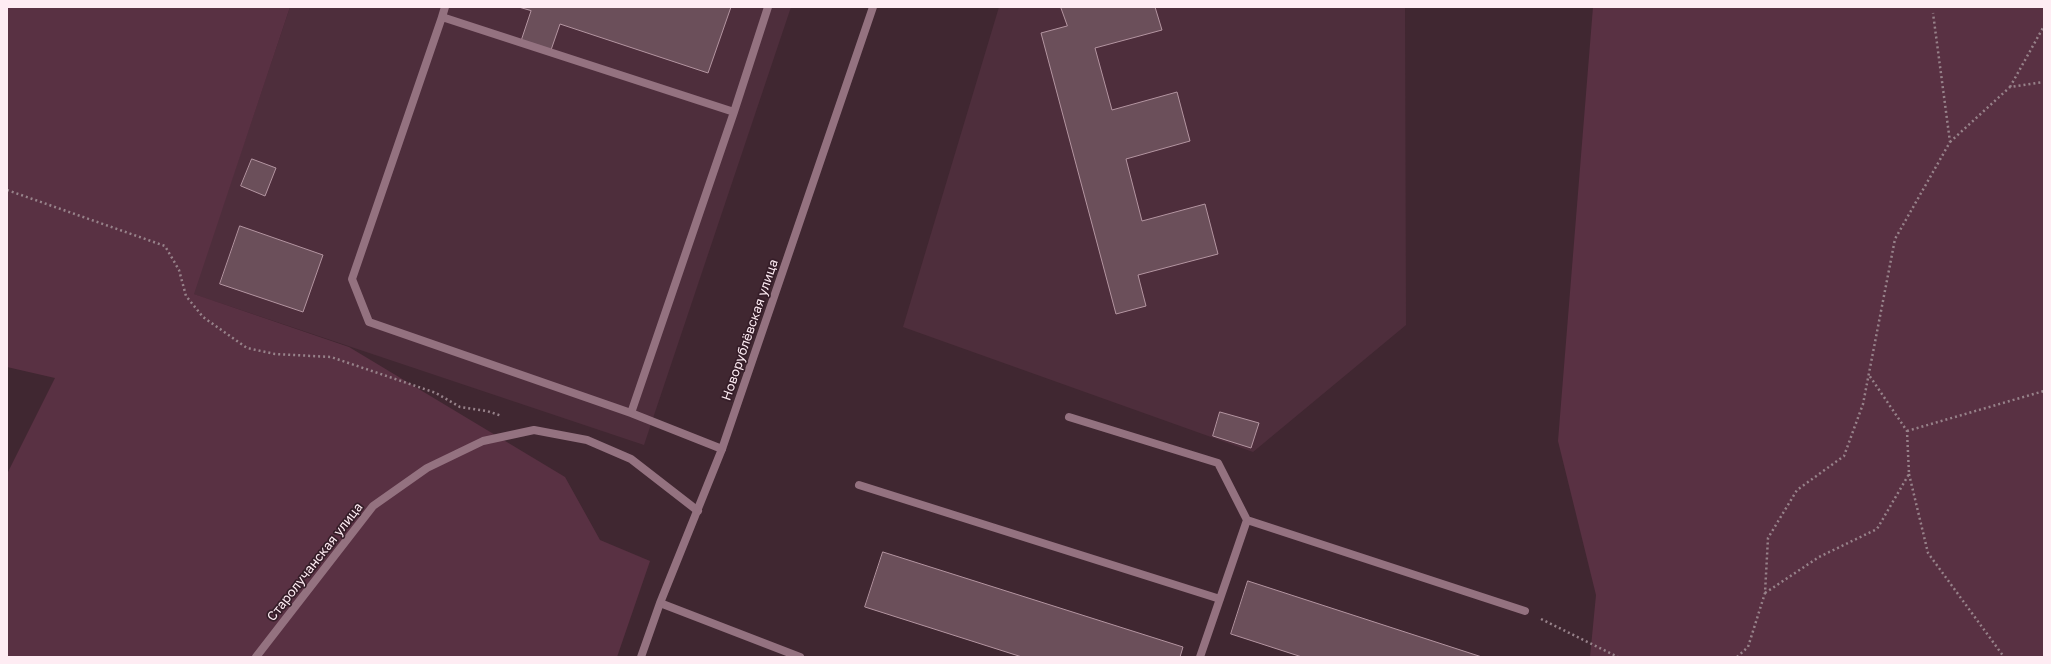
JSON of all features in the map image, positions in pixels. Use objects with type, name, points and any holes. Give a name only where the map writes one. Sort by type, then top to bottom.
[{"type":"street","points":[[445,7],[352,279],[369,322],[631,413],[722,449]]},
{"type":"street","points":[[631,413],[734,112],[768,7]]},
{"type":"street","name":"Новорублёвская улица","points":[[641,657],[660,603],[722,449],[874,7]]},
{"type":"street","points":[[442,17],[734,112]]},
{"type":"street","points":[[1069,417],[1218,463],[1247,520],[1525,612]]},
{"type":"street","name":"Старолучанская улица","points":[[256,657],[373,506],[427,468],[483,442],[534,430],[587,440],[631,459],[698,511]]},
{"type":"street","points":[[859,485],[1220,599]]},
{"type":"street","points":[[1200,657],[1247,520]]},
{"type":"street","points":[[660,603],[800,657]]},
{"type":"path","points":[[1933,13],[1950,142]]},
{"type":"path","points":[[1737,657],[1748,647],[1765,593],[1768,538],[1797,490],[1844,456],[1863,404],[1896,239],[1950,142],[2010,87],[2044,26]]},
{"type":"path","points":[[2010,87],[2044,82]]},
{"type":"path","points":[[7,190],[165,246],[179,270],[186,296],[203,317],[247,348],[275,354],[331,357],[436,393],[460,407],[487,411],[514,420],[534,430]]},
{"type":"path","points":[[1869,374],[1907,431],[1909,474],[1928,553],[2004,657]]},
{"type":"path","points":[[1907,431],[2044,391]]},
{"type":"path","points":[[1765,593],[1819,557],[1877,528],[1909,474]]},
{"type":"path","points":[[1525,612],[1618,657]]},
{"type":"shaded area","points":[[7,7],[290,7],[194,294],[349,347],[565,477],[600,540],[650,561],[617,657],[7,657],[7,474],[55,378],[7,367]]},
{"type":"shaded area","points":[[290,7],[791,7],[644,445],[193,294]]},
{"type":"shaded area","points":[[999,7],[1405,7],[1406,325],[1253,452],[903,327]]},
{"type":"shaded area","points":[[1593,7],[2044,7],[2044,657],[1590,657],[1596,595],[1558,441]]},
{"type":"building","points":[[519,7],[731,7],[708,73],[560,24],[551,50],[521,41],[531,11]]},
{"type":"building","points":[[1061,7],[1155,7],[1162,30],[1095,48],[1112,110],[1177,92],[1190,141],[1126,159],[1142,221],[1205,204],[1218,254],[1138,275],[1146,306],[1116,314],[1041,33],[1067,26]]},
{"type":"building","points":[[252,159],[276,168],[265,196],[241,186]]},
{"type":"building","points":[[240,226],[323,255],[303,312],[220,284]]},
{"type":"building","points":[[1220,412],[1259,423],[1251,448],[1213,436]]},
{"type":"building","points":[[883,552],[1183,647],[1180,657],[1022,657],[865,607]]},
{"type":"building","points":[[1248,581],[1482,657],[1302,657],[1231,634]]}]
